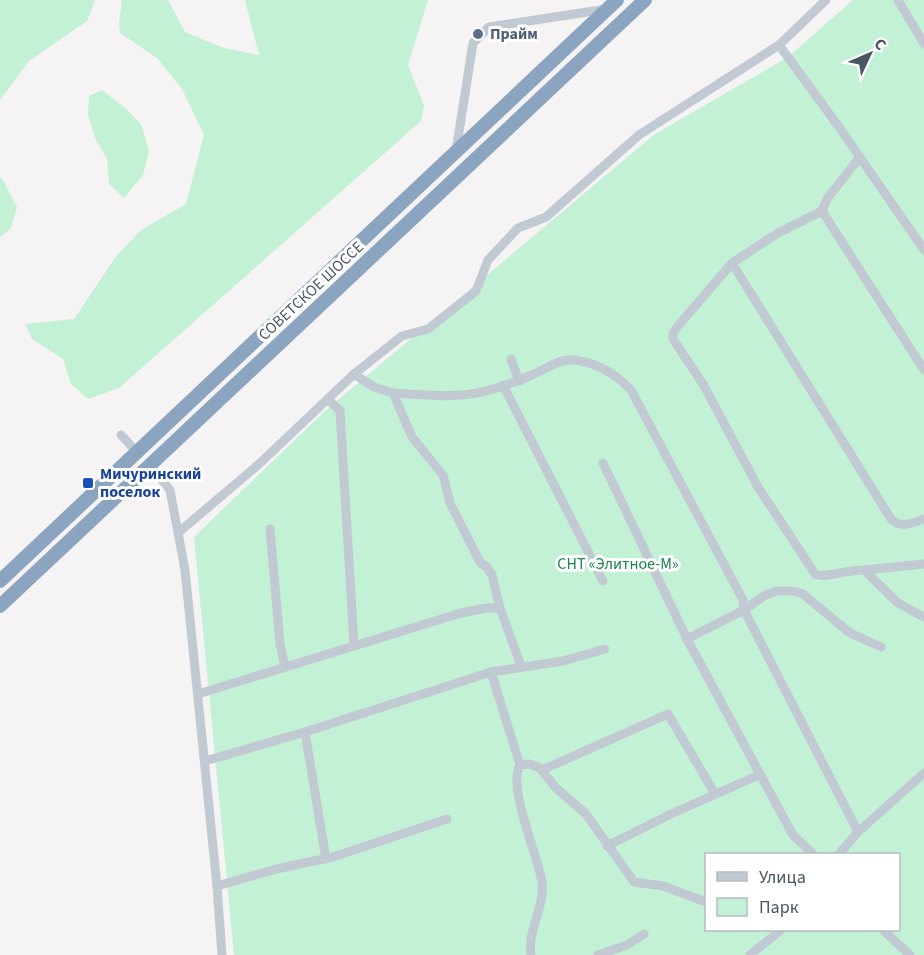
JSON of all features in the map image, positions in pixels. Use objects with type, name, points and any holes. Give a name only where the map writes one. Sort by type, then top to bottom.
[{"type":"highway","name":"СОВЕТСКОЕ ШОССЕ","points":[[0,606],[645,0]]},
{"type":"highway","name":"СОВЕТСКОЕ ШОССЕ","points":[[0,581],[612,5]]},
{"type":"highway","points":[[137,452],[150,465]]},
{"type":"street","points":[[180,532],[258,465],[354,374],[402,336],[428,330],[476,291],[488,260],[518,228],[546,218],[639,135],[779,45],[826,0]]},
{"type":"street","points":[[898,0],[924,44]]},
{"type":"street","points":[[456,151],[473,43],[489,27],[612,5]]},
{"type":"street","points":[[779,45],[924,248]]},
{"type":"street","points":[[859,158],[827,199],[822,211],[778,232],[732,263],[678,326],[673,333],[673,339],[704,384],[758,487],[815,574],[819,576],[854,569],[924,564]]},
{"type":"street","points":[[822,211],[924,370]]},
{"type":"street","points":[[732,263],[891,519],[896,524],[902,525],[924,519]]},
{"type":"street","points":[[511,359],[519,381]]},
{"type":"street","points":[[354,374],[374,387],[393,393],[435,395],[470,394],[519,381],[560,362],[570,360],[606,370],[622,380],[631,390],[743,600],[744,610],[858,832]]},
{"type":"street","points":[[503,385],[603,581]]},
{"type":"street","points":[[393,393],[412,437],[442,475],[450,503],[480,562],[492,575],[500,608],[521,666]]},
{"type":"street","points":[[328,399],[340,411],[354,645]]},
{"type":"street","points":[[121,435],[137,452]]},
{"type":"street","points":[[603,463],[687,639],[759,775],[793,835],[811,853]]},
{"type":"street","points":[[150,465],[170,490],[180,532],[218,886],[222,955]]},
{"type":"street","points":[[270,530],[277,625],[285,667]]},
{"type":"street","points":[[864,570],[898,603],[924,617]]},
{"type":"street","points":[[687,639],[744,610],[764,596],[776,591],[793,591],[803,594],[850,633],[881,647]]},
{"type":"street","points":[[198,694],[461,613],[500,608]]},
{"type":"street","points":[[205,761],[305,732],[491,672],[563,661],[605,649]]},
{"type":"street","points":[[491,672],[520,765],[516,779],[519,797],[542,884],[530,938],[531,955]]},
{"type":"street","points":[[542,770],[668,714],[716,794]]},
{"type":"street","points":[[305,732],[326,859]]},
{"type":"street","points":[[520,765],[530,765],[542,770],[555,787],[586,814],[634,882],[663,886],[705,902]]},
{"type":"street","points":[[841,853],[858,832],[924,773]]},
{"type":"street","points":[[607,846],[759,775]]},
{"type":"street","points":[[218,886],[276,869],[326,859],[447,819]]},
{"type":"street","points":[[750,955],[777,931]]},
{"type":"street","points":[[884,931],[910,955]]},
{"type":"street","points":[[598,955],[627,945],[644,934]]},
{"type":"green space","points":[[0,0],[95,0],[87,21],[29,61],[0,100]]},
{"type":"green space","points":[[122,0],[168,0],[185,32],[224,48],[259,55],[245,0],[428,0],[408,65],[424,105],[421,121],[119,388],[88,399],[71,384],[63,359],[32,339],[25,324],[74,319],[117,255],[141,230],[186,204],[204,135],[182,89],[157,58],[120,33]]},
{"type":"green space","name":"СНТ «Элитное-М»","points":[[853,0],[924,0],[924,955],[234,955],[194,537],[326,410],[655,134],[788,57]]},
{"type":"green space","points":[[102,90],[141,124],[149,151],[143,175],[124,198],[109,184],[107,159],[95,138],[88,115],[89,96]]},
{"type":"green space","points":[[0,178],[17,207],[11,228],[0,237]]},
{"type":"place","name":"Прайм","points":[[478,34]]},
{"type":"place","name":"Мичуринский поселок","points":[[88,483]]}]
